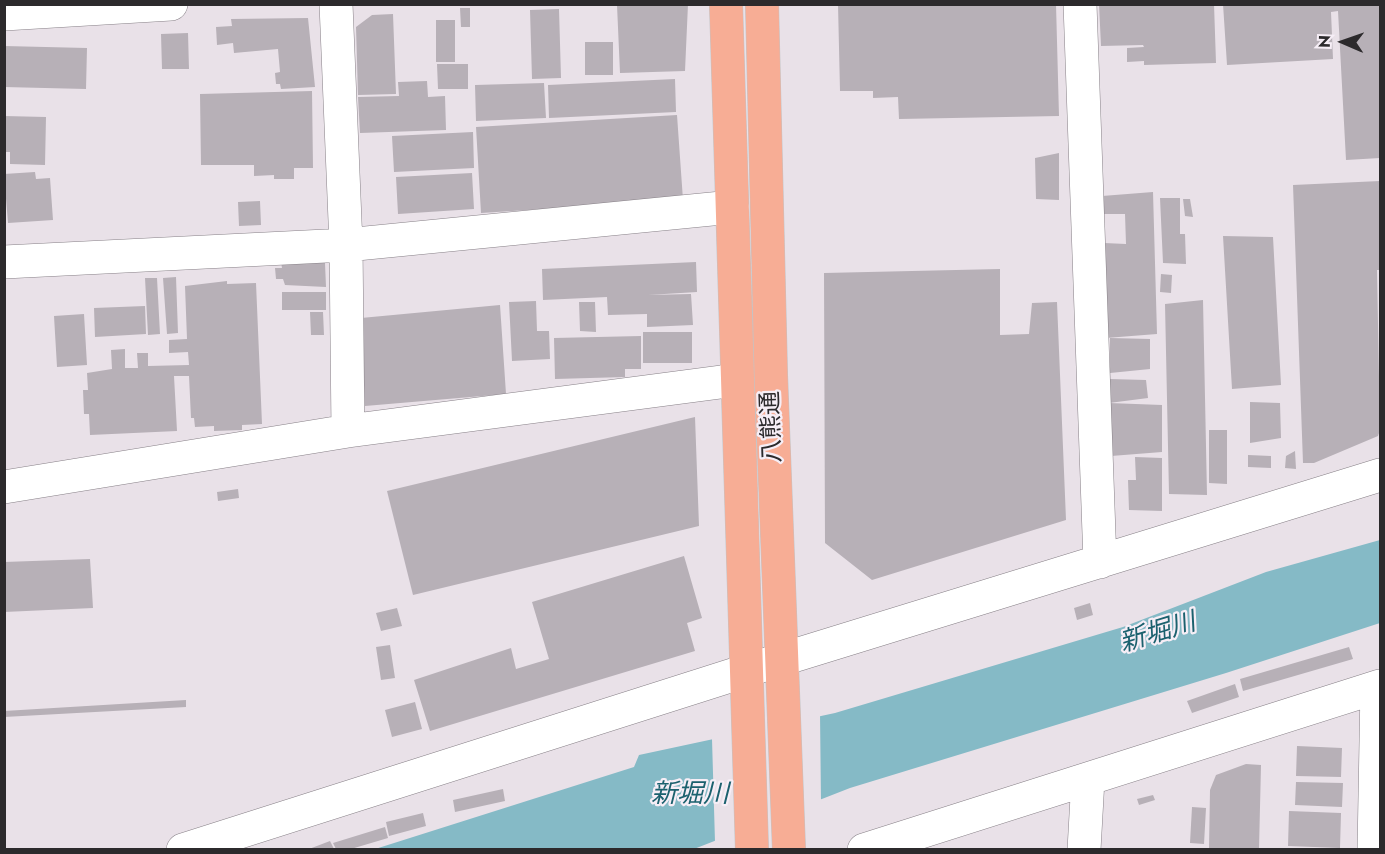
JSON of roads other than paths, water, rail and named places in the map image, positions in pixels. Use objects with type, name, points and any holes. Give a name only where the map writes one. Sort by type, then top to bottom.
[{"type":"main road","name":"八熊通","points":[[726,4],[752,849]]},
{"type":"main road","name":"八熊通","points":[[762,4],[771,375],[789,844]]},
{"type":"street","points":[[4,14],[171,4]]},
{"type":"street","points":[[336,4],[346,245],[348,431]]},
{"type":"street","points":[[1080,4],[1100,562]]},
{"type":"street","points":[[4,262],[346,245],[732,207]]},
{"type":"street","points":[[4,488],[348,431],[736,380]]},
{"type":"street","points":[[183,849],[747,670],[1380,475]]},
{"type":"street","points":[[864,849],[1378,687],[1374,849]]},
{"type":"street","points":[[1084,849],[1088,779]]},
{"type":"water","name":"新堀川","points":[[1380,540],[1380,623],[1226,673],[850,788],[694,849],[372,850],[634,767],[639,755],[835,713],[1123,627],[1266,572]]}]
